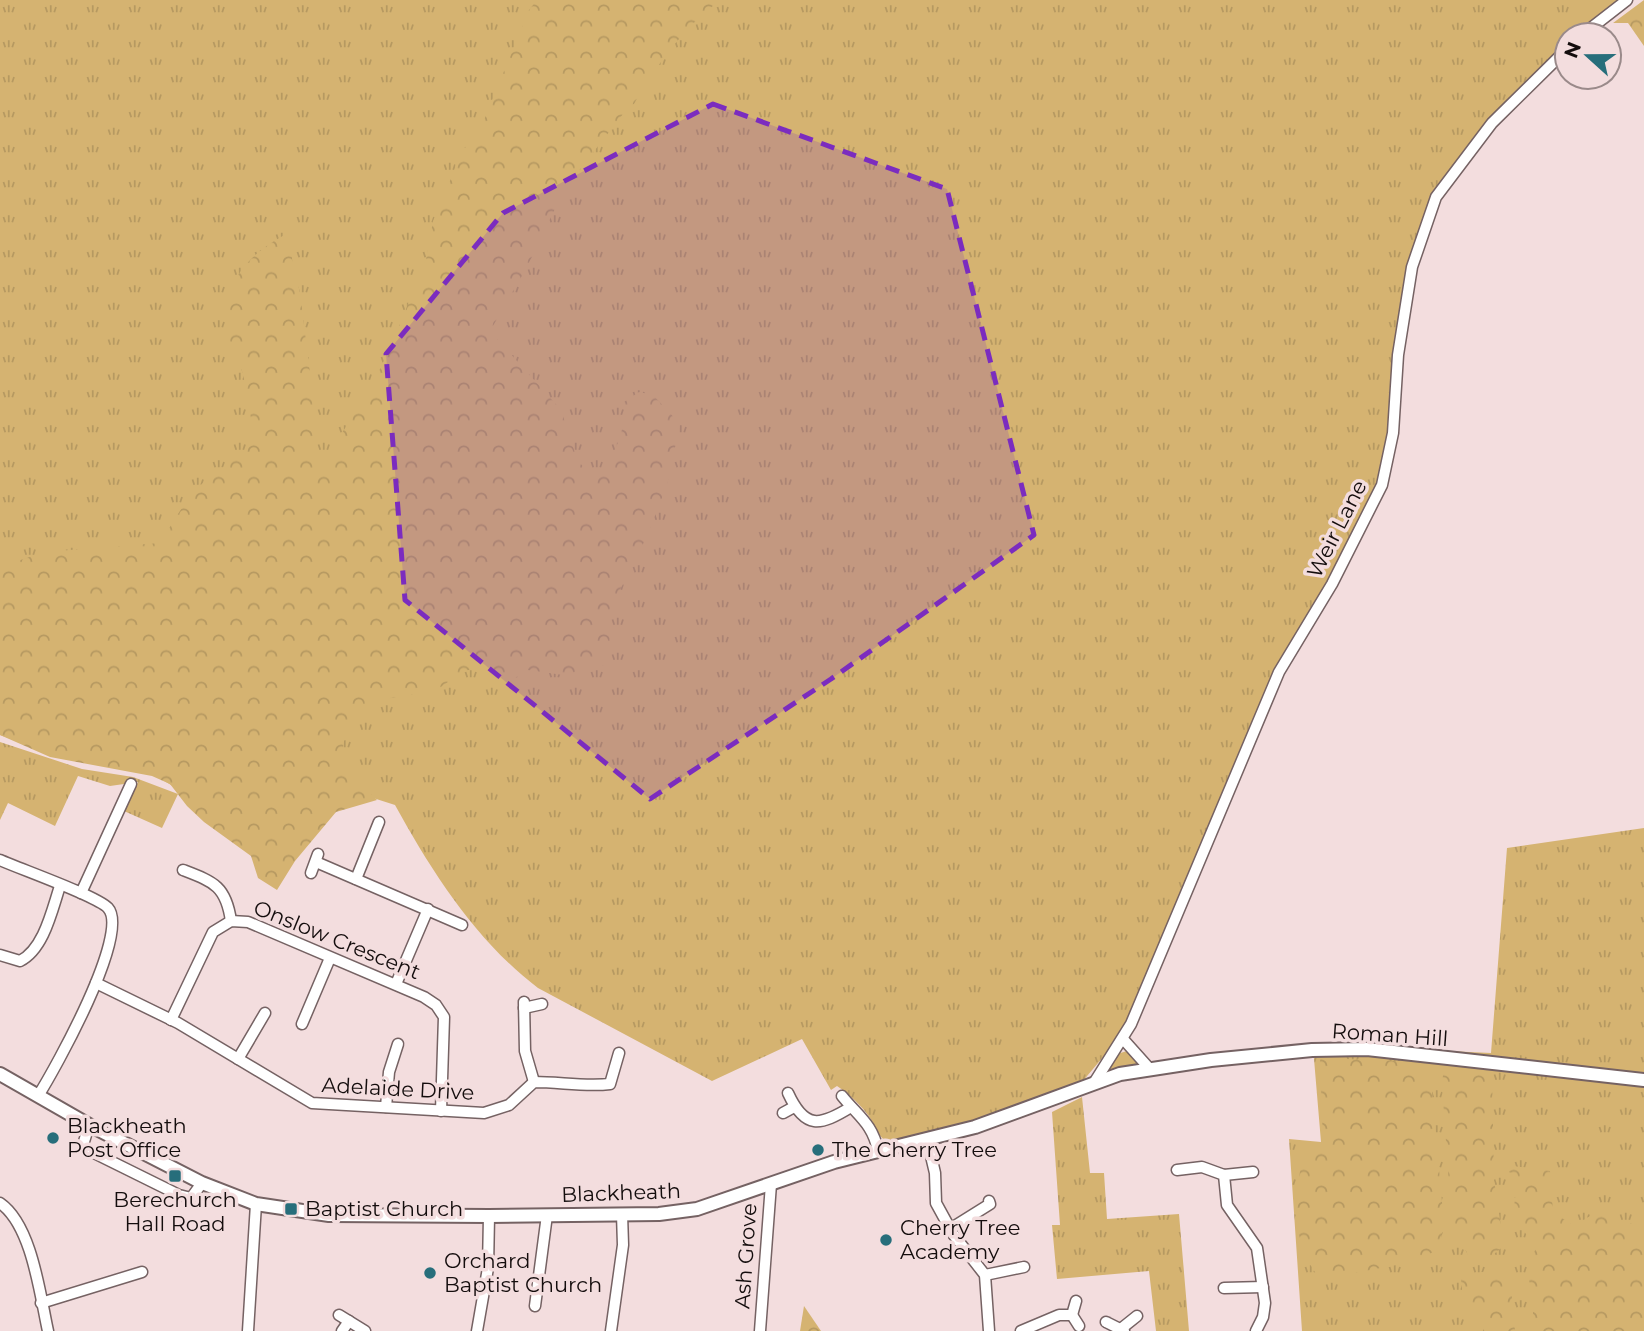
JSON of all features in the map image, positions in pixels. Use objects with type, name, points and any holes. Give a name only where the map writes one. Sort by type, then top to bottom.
[{"type":"main road","name":"Roman Hill","points":[[1094,1083],[1149,1068],[1342,1048],[1644,1080]]},
{"type":"main road","name":"Blackheath","points":[[0,1074],[89,1125],[202,1183],[256,1204],[329,1215],[622,1214],[697,1209],[878,1151],[1044,1104],[1094,1083]]},
{"type":"street","points":[[1600,21],[1627,0]]},
{"type":"street","name":"Weir Lane","points":[[1094,1083],[1123,1039],[1188,893],[1279,672],[1332,584],[1381,485],[1394,433],[1398,355],[1412,267],[1436,197],[1492,123],[1553,62]]},
{"type":"street","points":[[81,893],[126,788]]},
{"type":"street","points":[[356,879],[377,825],[387,833]]},
{"type":"street","points":[[310,873],[317,858],[356,879],[463,925]]},
{"type":"street","points":[[0,860],[81,893],[108,907],[113,916],[111,941],[96,983],[38,1096]]},
{"type":"street","points":[[183,870],[199,871],[224,892],[231,921]]},
{"type":"street","points":[[0,955],[20,961],[29,956],[38,943],[60,886]]},
{"type":"street","points":[[396,984],[428,909]]},
{"type":"street","name":"Onslow Crescent","points":[[171,1020],[203,948],[213,932],[231,921],[247,922],[431,1001],[444,1017],[442,1111]]},
{"type":"street","points":[[302,1024],[330,958]]},
{"type":"street","name":"Adelaide Drive","points":[[96,983],[171,1020],[312,1104],[484,1113],[509,1105],[534,1082]]},
{"type":"street","points":[[299,998],[311,1003]]},
{"type":"street","points":[[542,1004],[524,1005],[525,1051],[534,1082],[566,1082],[589,1086],[610,1084],[616,1058]]},
{"type":"street","points":[[238,1059],[261,1015]]},
{"type":"street","points":[[1123,1039],[1149,1068]]},
{"type":"street","points":[[386,1107],[389,1072],[398,1044]]},
{"type":"street","points":[[788,1093],[794,1107],[805,1119],[820,1122],[851,1107]]},
{"type":"street","points":[[842,1096],[867,1119],[876,1137],[878,1151]]},
{"type":"street","points":[[783,1113],[794,1107]]},
{"type":"street","points":[[89,1125],[83,1145],[88,1150],[179,1195],[191,1198],[202,1183]]},
{"type":"street","points":[[927,1139],[935,1173],[936,1203],[950,1229],[985,1275],[989,1331]]},
{"type":"street","points":[[1177,1170],[1202,1167],[1224,1175],[1253,1172]]},
{"type":"street","points":[[1224,1175],[1227,1205],[1256,1248],[1263,1317],[1256,1331]]},
{"type":"street","name":"Ash Grove","points":[[760,1331],[771,1184]]},
{"type":"street","points":[[0,1203],[19,1224],[48,1331]]},
{"type":"street","points":[[248,1331],[256,1204]]},
{"type":"street","points":[[950,1229],[990,1205]]},
{"type":"street","points":[[611,1331],[623,1245],[622,1214]]},
{"type":"street","points":[[535,1306],[547,1215]]},
{"type":"street","points":[[477,1331],[488,1268],[489,1216]]},
{"type":"street","points":[[985,1275],[1024,1267]]},
{"type":"street","points":[[41,1303],[136,1272]]},
{"type":"street","points":[[1224,1288],[1262,1287]]},
{"type":"street","points":[[1076,1301],[1072,1315],[1079,1326]]},
{"type":"street","points":[[1021,1331],[1059,1315],[1072,1315]]},
{"type":"street","points":[[1106,1322],[1123,1329],[1137,1316]]},
{"type":"street","points":[[342,1331],[344,1318],[365,1331]]},
{"type":"highlighted area","points":[[713,104],[947,189],[1034,535],[831,679],[650,799],[405,600],[386,354],[503,213]]},
{"type":"green space","points":[[0,0],[1617,0],[1595,21],[1553,21],[1553,61],[1537,75],[1436,197],[1412,267],[1393,433],[1382,485],[1279,672],[1131,1024],[1082,1082],[975,1122],[886,1141],[855,1100],[837,1086],[831,1090],[802,1039],[712,1081],[538,988],[495,949],[457,904],[395,805],[370,797],[181,791],[151,773],[50,753],[0,735]]},
{"type":"green space","points":[[537,0],[721,0],[695,21],[672,47],[634,104],[630,105],[564,190],[527,267],[490,331],[561,410],[577,459],[594,481],[621,435],[624,402],[639,392],[653,395],[680,424],[667,485],[647,536],[612,606],[608,664],[563,675],[528,670],[517,677],[503,680],[488,672],[474,669],[431,691],[367,703],[347,732],[344,754],[354,774],[377,800],[336,812],[295,861],[277,890],[258,878],[251,856],[204,822],[170,784],[152,776],[50,757],[0,735],[0,567],[44,552],[160,543],[191,495],[255,440],[242,371],[230,341],[228,304],[239,274],[249,262],[261,250],[292,231],[292,259],[300,293],[312,389],[316,474],[373,384],[426,260],[433,221],[455,169],[456,160],[482,125],[529,10]]},
{"type":"green space","points":[[1601,0],[1629,0],[1604,21],[1592,21],[1591,17]]},
{"type":"green space","points":[[1644,0],[1644,46],[1628,23],[1616,21]]},
{"type":"green space","points":[[0,742],[82,769],[133,777],[178,794],[162,828],[124,811],[138,782],[110,786],[78,776],[55,826],[8,803],[0,820]]},
{"type":"green space","points":[[1644,828],[1644,1331],[1302,1331],[1289,1139],[1321,1142],[1314,1059],[1317,1045],[1491,1053],[1507,848]]},
{"type":"green space","points":[[1127,1051],[1141,1065],[1102,1074],[1117,1054]]},
{"type":"green space","points":[[1320,1058],[1401,1061],[1430,1070],[1444,1224],[1439,1246],[1432,1253],[1403,1263],[1320,1279],[1310,1264],[1299,1235],[1297,1205],[1302,1156],[1323,1145]]},
{"type":"green space","points":[[1444,1066],[1492,1072],[1494,1180],[1504,1246],[1485,1261],[1469,1257],[1464,1247],[1453,1241],[1442,1085]]},
{"type":"green space","points":[[1082,1097],[1090,1173],[1104,1173],[1107,1219],[1179,1214],[1189,1331],[1156,1331],[1149,1271],[1057,1279],[1052,1225],[1060,1225],[1052,1112]]},
{"type":"green space","points":[[1506,1165],[1550,1171],[1553,1212],[1577,1228],[1586,1218],[1596,1214],[1640,1226],[1644,1223],[1644,1331],[1533,1331],[1533,1301],[1527,1269],[1536,1248],[1513,1216],[1516,1190],[1512,1173],[1502,1170]]},
{"type":"green space","points":[[1492,1269],[1510,1277],[1515,1331],[1483,1331],[1484,1318],[1463,1299],[1461,1279]]},
{"type":"green space","points":[[804,1306],[821,1331],[800,1331]]},
{"type":"place","name":"Blackheath Post Office","points":[[53,1138]]},
{"type":"place","name":"The Cherry Tree","points":[[818,1150]]},
{"type":"place","name":"Berechurch Hall Road","points":[[175,1176]]},
{"type":"place","name":"Baptist Church","points":[[291,1209]]},
{"type":"place","name":"Cherry Tree Academy","points":[[886,1240]]},
{"type":"place","name":"Orchard Baptist Church","points":[[430,1273]]}]
